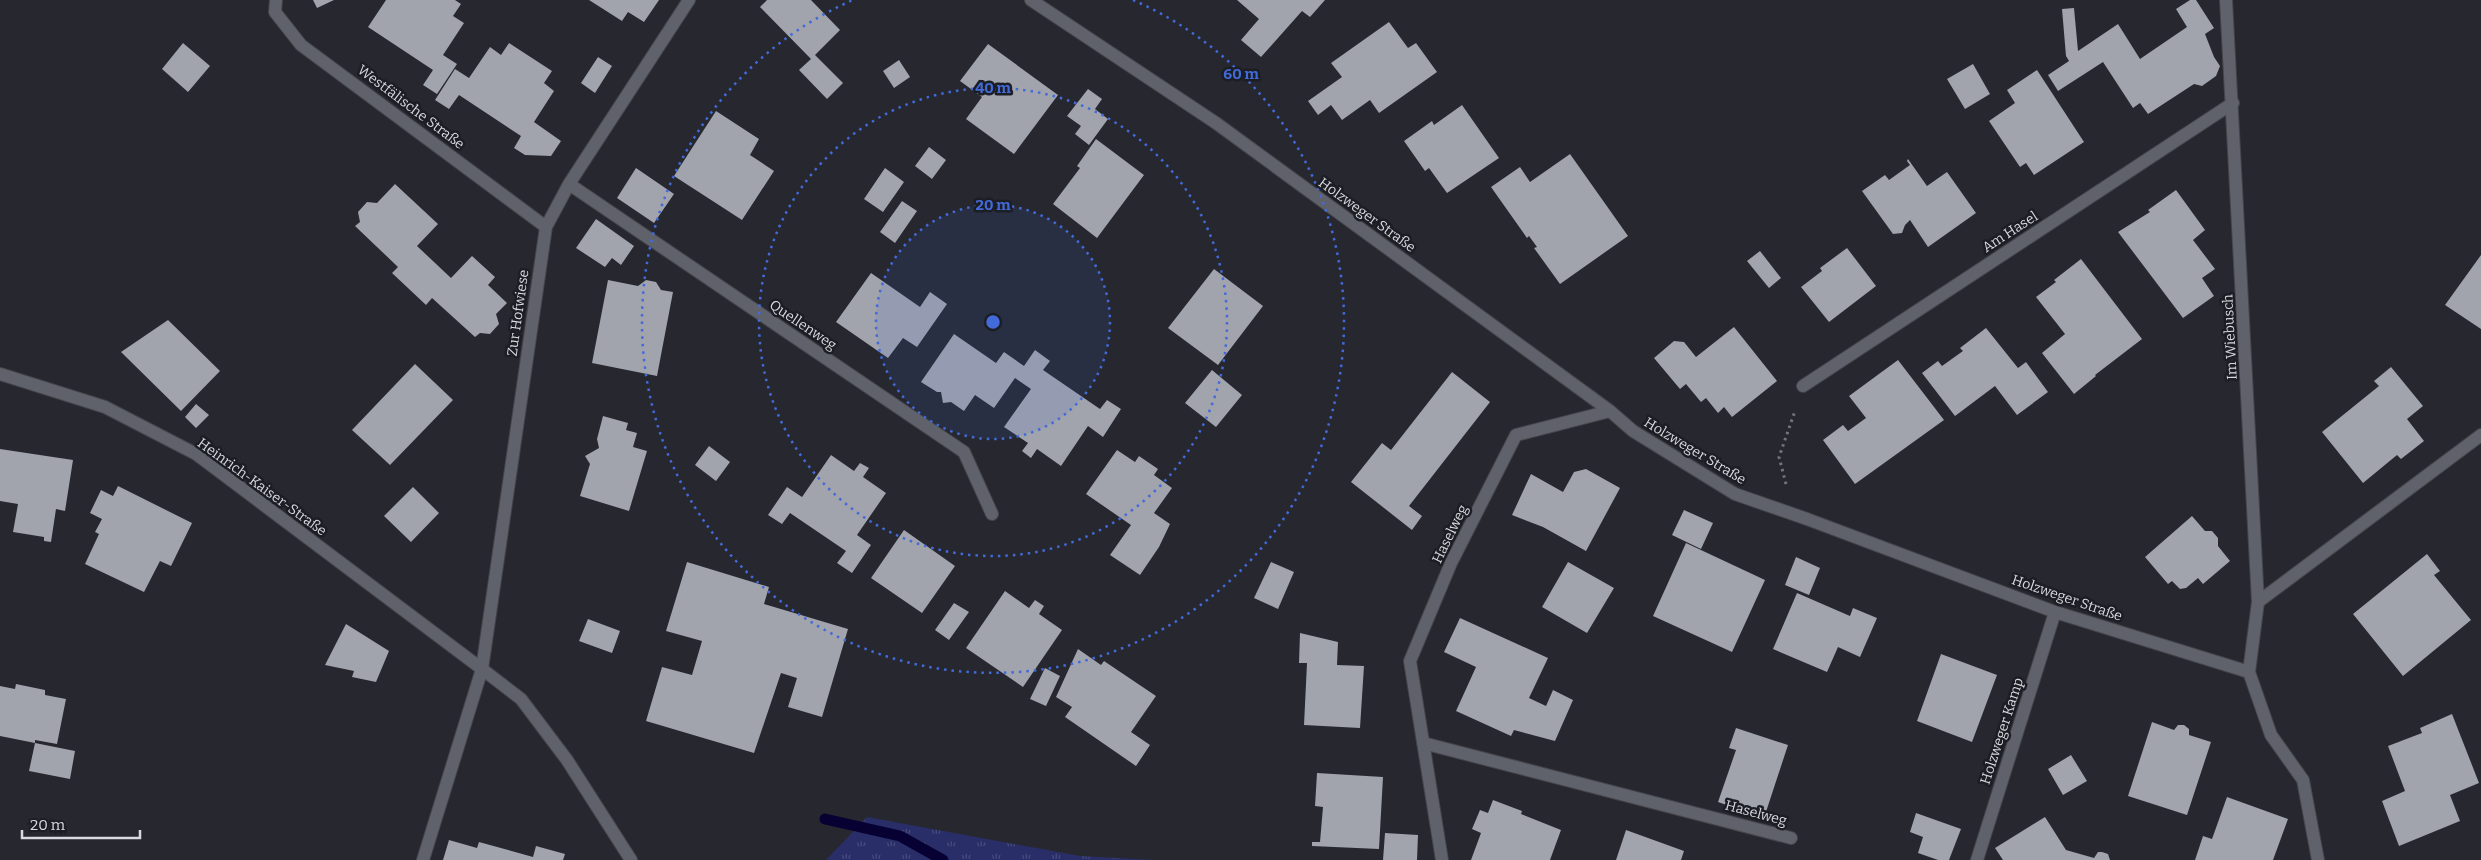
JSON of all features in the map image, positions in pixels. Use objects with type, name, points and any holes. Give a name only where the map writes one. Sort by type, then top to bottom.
[{"type":"street","name":"Westfälische Straße","points":[[276,0],[275,12],[301,45],[546,227]]},
{"type":"street","name":"Zur Hofwiese","points":[[482,669],[546,227],[569,184],[689,0]]},
{"type":"street","name":"Holzweger Straße","points":[[1031,0],[1216,123],[1610,411],[1633,431],[1735,494],[1806,518],[2055,612],[2249,672]]},
{"type":"street","name":"Im Wiebusch","points":[[2226,0],[2233,103],[2258,602],[2249,672]]},
{"type":"street","name":"Am Hasel","points":[[1803,386],[2233,103]]},
{"type":"street","name":"Quellenweg","points":[[569,184],[964,452],[992,514]]},
{"type":"street","name":"Heinrich-Kaiser-Straße","points":[[0,374],[105,407],[196,454],[521,699],[567,760],[631,860]]},
{"type":"street","name":"Haselweg","points":[[1442,860],[1410,661],[1451,563],[1516,435],[1610,411]]},
{"type":"street","points":[[2258,602],[2481,435]]},
{"type":"street","name":"Holzweger Kamp","points":[[1977,860],[2055,612]]},
{"type":"street","points":[[423,860],[482,669]]},
{"type":"street","points":[[2249,672],[2272,734],[2303,780],[2318,860]]},
{"type":"street","name":"Haselweg","points":[[1423,743],[1791,838]]},
{"type":"path","points":[[1803,386],[1779,457],[1787,487],[1806,518]]},
{"type":"green space","points":[[867,817],[1080,856],[1154,860],[826,860]]},
{"type":"building","points":[[313,0],[334,0],[317,8]]},
{"type":"building","points":[[386,0],[455,0],[461,4],[453,16],[464,23],[443,55],[457,64],[437,94],[423,85],[433,70],[368,27]]},
{"type":"building","points":[[589,0],[659,0],[644,22],[628,12],[622,21]]},
{"type":"building","points":[[767,0],[811,0],[840,30],[815,55],[843,83],[827,99],[799,70],[811,59],[760,7]]},
{"type":"building","points":[[1237,0],[1325,0],[1310,17],[1302,11],[1261,57],[1241,40],[1259,19]]},
{"type":"building","points":[[2190,0],[2196,0],[2214,28],[2205,34],[2214,57],[2220,66],[2216,76],[2202,86],[2194,84],[2148,114],[2140,103],[2133,108],[2103,62],[2058,91],[2048,75],[2069,61],[2066,56],[2062,9],[2074,8],[2078,51],[2118,24],[2140,59],[2187,27],[2176,9]]},
{"type":"building","points":[[1389,22],[1408,48],[1416,43],[1437,72],[1379,113],[1370,100],[1342,120],[1331,105],[1318,115],[1308,101],[1342,77],[1331,63]]},
{"type":"building","points":[[183,43],[210,66],[188,92],[162,69]]},
{"type":"building","points":[[509,43],[552,71],[544,83],[554,91],[534,122],[561,141],[551,156],[525,155],[514,148],[521,136],[459,95],[449,109],[435,100],[455,69],[469,78],[490,47],[501,55]]},
{"type":"building","points":[[988,44],[1058,95],[1014,154],[966,119],[982,97],[960,81]]},
{"type":"building","points":[[598,57],[612,66],[595,93],[581,83]]},
{"type":"building","points":[[899,60],[910,77],[894,88],[883,71]]},
{"type":"building","points":[[1973,64],[1990,94],[1965,109],[1947,79]]},
{"type":"building","points":[[2037,70],[2084,142],[2034,175],[2026,163],[2020,167],[1989,121],[2015,103],[2007,90]]},
{"type":"building","points":[[1088,89],[1102,99],[1095,109],[1108,119],[1089,145],[1075,134],[1081,126],[1067,116]]},
{"type":"building","points":[[1462,105],[1499,158],[1447,193],[1429,168],[1425,171],[1404,141],[1432,121],[1434,125]]},
{"type":"building","points":[[716,111],[759,139],[750,155],[774,171],[742,220],[674,176]]},
{"type":"building","points":[[1096,139],[1144,175],[1097,238],[1053,204],[1080,168],[1077,166]]},
{"type":"building","points":[[929,147],[946,160],[932,179],[915,166]]},
{"type":"building","points":[[1570,154],[1628,236],[1560,284],[1534,248],[1537,247],[1529,236],[1527,238],[1491,187],[1520,167],[1530,182]]},
{"type":"building","points":[[1908,159],[1927,186],[1947,172],[1976,213],[1928,247],[1910,220],[1905,225],[1902,233],[1893,234],[1862,191],[1885,175],[1889,180],[1910,165],[1907,161]]},
{"type":"building","points":[[636,168],[674,194],[654,223],[617,198]]},
{"type":"building","points":[[885,168],[904,182],[883,212],[864,199]]},
{"type":"building","points":[[395,184],[438,224],[417,246],[451,278],[472,256],[495,277],[488,285],[507,303],[496,314],[499,324],[490,334],[480,333],[475,337],[432,298],[426,305],[392,273],[398,267],[355,226],[360,222],[358,212],[367,202],[377,203]]},
{"type":"building","points":[[2176,190],[2205,230],[2193,240],[2215,269],[2202,278],[2214,296],[2183,318],[2118,232],[2150,212],[2148,210]]},
{"type":"building","points":[[902,201],[917,211],[895,243],[880,232]]},
{"type":"building","points":[[596,219],[634,246],[621,265],[612,258],[605,267],[576,248]]},
{"type":"building","points":[[1847,248],[1876,286],[1829,322],[1801,287],[1822,271],[1820,268]]},
{"type":"building","points":[[1760,251],[1781,278],[1769,288],[1747,261]]},
{"type":"building","points":[[2481,255],[2481,329],[2445,305]]},
{"type":"building","points":[[2081,259],[2142,339],[2095,375],[2074,394],[2042,353],[2065,334],[2036,297]]},
{"type":"building","points":[[1214,269],[1263,306],[1218,365],[1168,328]]},
{"type":"building","points":[[871,273],[920,307],[930,292],[947,304],[917,347],[903,338],[888,358],[836,322]]},
{"type":"building","points":[[608,280],[638,286],[646,280],[656,282],[661,290],[673,292],[657,376],[592,363]]},
{"type":"building","points":[[168,320],[220,371],[181,411],[121,352]]},
{"type":"building","points":[[1734,327],[1777,381],[1732,417],[1724,407],[1718,413],[1706,398],[1701,402],[1686,384],[1680,389],[1654,358],[1674,341],[1684,342],[1696,357]]},
{"type":"building","points":[[1986,328],[2018,368],[2026,362],[2048,392],[2017,415],[1995,386],[1955,416],[1922,373],[1938,361],[1942,366],[1963,351],[1960,348]]},
{"type":"building","points":[[954,334],[996,363],[1004,352],[1024,366],[1035,350],[1050,361],[1043,370],[1100,409],[1107,400],[1121,409],[1103,437],[1088,426],[1061,466],[1037,449],[1031,458],[1022,451],[1028,443],[1004,427],[1031,389],[1015,378],[994,408],[975,395],[964,411],[951,402],[943,403],[941,392],[937,392],[921,382]]},
{"type":"building","points":[[1898,360],[1944,420],[1855,484],[1823,440],[1843,425],[1848,431],[1866,418],[1849,396]]},
{"type":"building","points":[[415,364],[453,400],[390,465],[352,430]]},
{"type":"building","points":[[2391,367],[2423,406],[2407,419],[2424,441],[2401,459],[2397,455],[2363,483],[2322,432],[2379,386],[2374,381]]},
{"type":"building","points":[[1212,370],[1242,395],[1216,427],[1185,403]]},
{"type":"building","points":[[1452,372],[1490,402],[1409,506],[1422,516],[1412,530],[1351,482],[1382,443],[1391,450]]},
{"type":"building","points":[[196,404],[209,415],[196,428],[185,417]]},
{"type":"building","points":[[603,416],[628,423],[626,430],[637,433],[633,447],[647,451],[629,511],[580,496],[590,464],[585,456],[599,448],[597,439]]},
{"type":"building","points":[[709,446],[730,462],[716,481],[695,465]]},
{"type":"building","points":[[0,449],[73,460],[65,511],[56,509],[51,542],[44,541],[44,537],[13,532],[18,504],[0,501]]},
{"type":"building","points":[[1117,450],[1135,462],[1139,456],[1158,469],[1154,475],[1172,488],[1154,513],[1170,524],[1159,547],[1140,575],[1110,555],[1131,525],[1086,494]]},
{"type":"building","points":[[831,455],[854,471],[860,463],[869,468],[863,477],[886,493],[857,535],[871,545],[852,573],[837,563],[846,551],[790,513],[782,524],[768,515],[787,487],[802,497]]},
{"type":"building","points":[[1586,469],[1620,488],[1586,551],[1543,527],[1512,515],[1531,474],[1563,492],[1574,472]]},
{"type":"building","points":[[118,486],[192,523],[171,566],[160,561],[144,592],[85,564],[99,534],[95,532],[102,519],[90,513],[101,490],[113,496]]},
{"type":"building","points":[[413,487],[439,513],[411,542],[384,516]]},
{"type":"building","points":[[1684,510],[1713,523],[1701,549],[1672,535]]},
{"type":"building","points":[[2192,516],[2205,531],[2212,531],[2218,538],[2218,546],[2230,561],[2203,584],[2198,578],[2186,588],[2180,589],[2172,581],[2168,584],[2145,557]]},
{"type":"building","points":[[904,530],[955,566],[922,613],[871,578]]},
{"type":"building","points":[[1686,543],[1765,580],[1732,652],[1653,616]]},
{"type":"building","points":[[2427,554],[2440,571],[2434,575],[2471,620],[2403,676],[2353,614]]},
{"type":"building","points":[[1796,557],[1820,568],[1809,595],[1785,585]]},
{"type":"building","points":[[687,562],[769,587],[764,604],[848,629],[822,717],[788,707],[797,678],[781,673],[754,753],[646,721],[662,667],[692,675],[702,641],[666,631]]},
{"type":"building","points":[[1271,562],[1294,572],[1278,609],[1254,598]]},
{"type":"building","points":[[1568,562],[1614,588],[1587,633],[1542,607]]},
{"type":"building","points":[[1005,591],[1029,608],[1035,600],[1044,606],[1039,614],[1062,630],[1023,687],[966,648]]},
{"type":"building","points":[[1797,593],[1850,616],[1853,608],[1877,618],[1860,657],[1838,647],[1827,672],[1773,649]]},
{"type":"building","points":[[954,603],[969,612],[949,640],[935,630]]},
{"type":"building","points":[[1460,618],[1548,658],[1529,698],[1546,706],[1553,690],[1573,700],[1555,741],[1514,730],[1511,736],[1456,711],[1476,667],[1444,652]]},
{"type":"building","points":[[588,619],[620,631],[612,653],[579,641]]},
{"type":"building","points":[[346,624],[389,651],[376,682],[352,677],[354,671],[325,665]]},
{"type":"building","points":[[1300,633],[1338,642],[1337,665],[1364,666],[1360,728],[1304,725],[1307,663],[1299,663]]},
{"type":"building","points":[[1078,649],[1101,665],[1104,661],[1156,696],[1131,732],[1150,745],[1136,766],[1065,717],[1072,707],[1056,697]]},
{"type":"building","points":[[1941,654],[1997,675],[1972,742],[1917,721]]},
{"type":"building","points":[[1045,668],[1060,676],[1046,706],[1030,699]]},
{"type":"building","points":[[16,684],[45,690],[45,695],[66,699],[57,744],[35,740],[35,743],[0,736],[0,686],[15,689]]},
{"type":"building","points":[[2452,714],[2479,783],[2450,795],[2460,821],[2399,846],[2382,801],[2405,791],[2388,746],[2422,733],[2420,728]]},
{"type":"building","points":[[2152,722],[2174,730],[2178,725],[2184,725],[2189,729],[2189,735],[2211,742],[2187,815],[2128,796]]},
{"type":"building","points":[[1736,728],[1788,745],[1764,818],[1718,802],[1736,750],[1729,748]]},
{"type":"building","points":[[35,743],[75,751],[70,779],[29,771]]},
{"type":"building","points":[[2071,755],[2087,781],[2063,795],[2048,769]]},
{"type":"building","points":[[1317,773],[1383,777],[1379,849],[1312,846],[1312,842],[1320,842],[1323,807],[1315,806]]},
{"type":"building","points":[[2227,797],[2288,819],[2273,860],[2195,860],[2203,836],[2212,839]]},
{"type":"building","points":[[1493,800],[1522,811],[1521,814],[1561,830],[1550,860],[1471,860],[1481,833],[1472,829],[1480,810],[1488,813]]},
{"type":"building","points":[[1916,813],[1961,829],[1949,860],[1938,860],[1918,853],[1923,837],[1910,832]]},
{"type":"building","points":[[2045,817],[2066,850],[2094,858],[2098,852],[2102,852],[2108,854],[2110,860],[2003,860],[1995,848]]},
{"type":"building","points":[[1626,830],[1684,851],[1681,860],[1616,860]]},
{"type":"building","points":[[1385,833],[1418,835],[1417,860],[1383,860]]},
{"type":"building","points":[[449,840],[477,848],[479,842],[533,857],[536,846],[565,854],[563,860],[443,860]]},
{"type":"waterway","points":[[825,819],[900,836],[943,860]]}]
